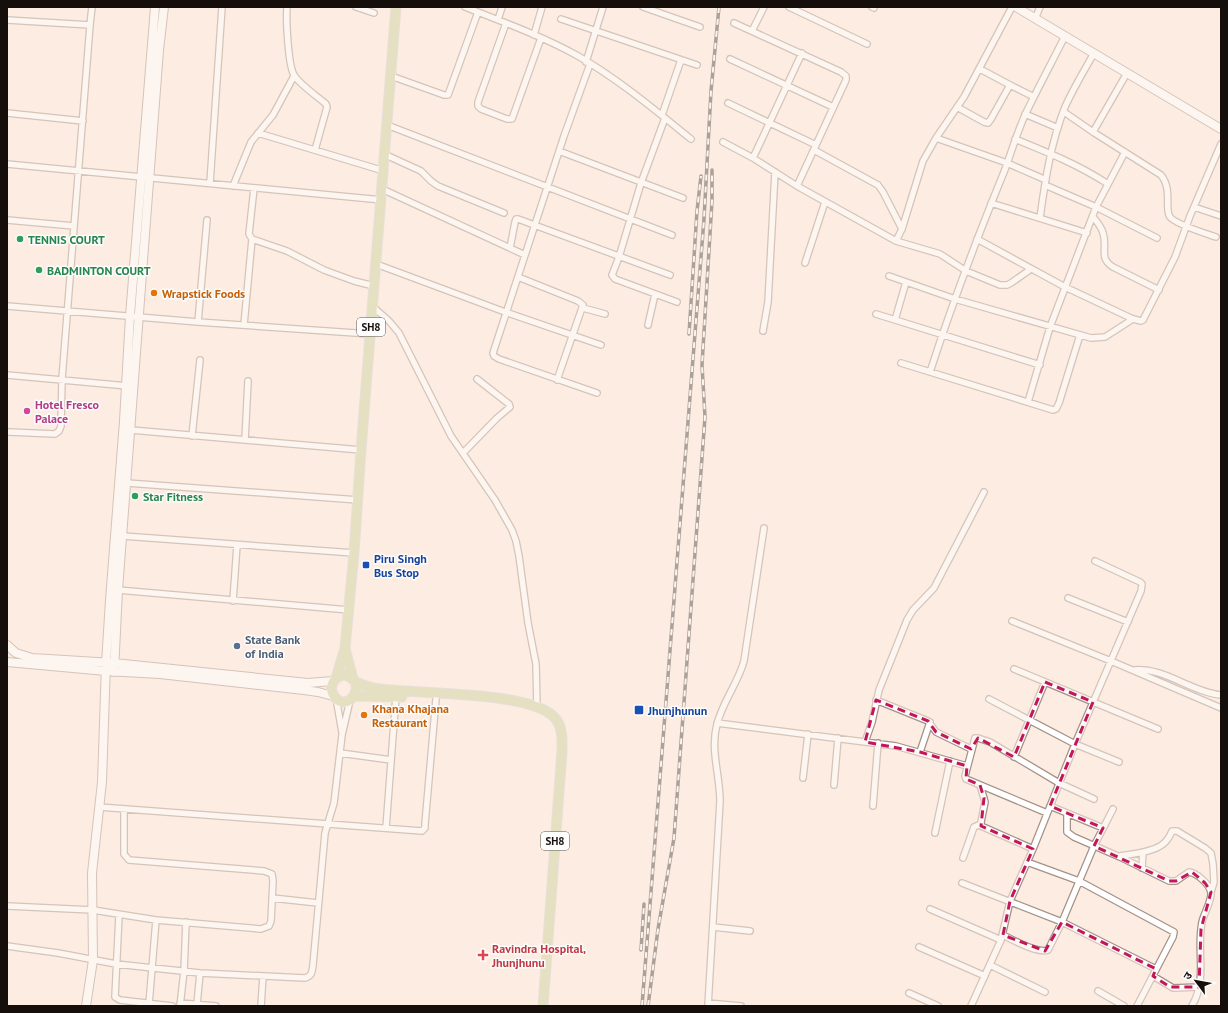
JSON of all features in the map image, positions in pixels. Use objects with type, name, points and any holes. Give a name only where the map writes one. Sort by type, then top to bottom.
[{"type":"main road","name":"SH8","points":[[396,7],[386,155],[372,306],[349,610],[345,648],[335,679],[331,686],[334,697],[343,701],[352,698],[396,696],[508,705],[519,702]]},
{"type":"main road","name":"SH8","points":[[345,648],[357,686],[352,698]]},
{"type":"main road","name":"SH8","points":[[335,679],[347,675],[354,680],[377,688],[508,699],[546,710],[560,725],[562,751],[543,1006]]},
{"type":"street","points":[[9,432],[51,435],[58,433],[61,426],[62,379],[92,7]]},
{"type":"street","points":[[86,1006],[93,960],[92,873],[102,782],[130,386],[140,317],[155,7]]},
{"type":"street","points":[[110,667],[123,536],[131,430],[130,316],[164,7]]},
{"type":"street","points":[[210,184],[222,7]]},
{"type":"street","points":[[287,7],[287,28],[291,64],[294,76],[326,104],[327,107],[315,150]]},
{"type":"street","points":[[356,7],[374,13]]},
{"type":"street","points":[[465,7],[541,38],[588,63],[644,101],[691,139]]},
{"type":"street","points":[[498,20],[502,7]]},
{"type":"street","points":[[534,35],[542,7]]},
{"type":"street","points":[[597,393],[557,380],[494,356],[493,350],[588,63],[603,7]]},
{"type":"street","points":[[643,7],[700,27]]},
{"type":"street","points":[[752,31],[764,7]]},
{"type":"street","points":[[789,7],[867,44]]},
{"type":"street","points":[[896,241],[902,229],[923,160],[964,97],[1012,7]]},
{"type":"street","points":[[1016,7],[1221,129]]},
{"type":"street","points":[[1035,18],[1040,7]]},
{"type":"street","points":[[391,76],[444,95],[448,95],[478,12]]},
{"type":"street","points":[[561,19],[697,65]]},
{"type":"street","points":[[7,20],[90,25]]},
{"type":"street","points":[[506,23],[478,102],[478,106],[481,109],[507,119],[512,118],[541,38]]},
{"type":"street","points":[[734,23],[845,74],[846,80],[797,186]]},
{"type":"street","points":[[930,372],[977,238],[1025,114],[1065,36]]},
{"type":"street","points":[[753,158],[802,53]]},
{"type":"street","points":[[1040,218],[1045,182],[1058,128],[1071,94],[1094,53]]},
{"type":"street","points":[[730,59],[833,107]]},
{"type":"street","points":[[677,302],[613,278],[612,273],[631,220],[641,183],[681,60]]},
{"type":"street","points":[[980,69],[1010,86],[1034,97]]},
{"type":"street","points":[[1093,132],[1127,73]]},
{"type":"street","points":[[233,186],[251,142],[273,115],[294,76]]},
{"type":"street","points":[[957,107],[988,123],[992,119],[1010,86]]},
{"type":"street","points":[[728,103],[770,123],[878,185],[902,229]]},
{"type":"street","points":[[7,112],[82,121]]},
{"type":"street","points":[[1064,112],[1162,175],[1166,180],[1169,216],[1173,220],[1216,237]]},
{"type":"street","points":[[1025,114],[1058,128]]},
{"type":"street","points":[[387,125],[672,235]]},
{"type":"street","points":[[258,133],[384,171]]},
{"type":"street","points":[[936,138],[1007,163],[1157,238]]},
{"type":"street","points":[[1015,139],[1091,173],[1108,184]]},
{"type":"street","points":[[723,142],[753,158],[797,186],[896,241],[940,254],[966,271],[1003,286],[1011,283],[1031,269]]},
{"type":"street","points":[[977,238],[1065,287],[1141,321],[1145,319],[1175,256],[1186,226],[1221,144]]},
{"type":"street","points":[[559,151],[683,198]]},
{"type":"street","points":[[1028,402],[1050,327],[1096,207],[1125,152]]},
{"type":"street","points":[[386,155],[421,171],[438,186],[504,213]]},
{"type":"street","points":[[7,164],[382,200]]},
{"type":"street","points":[[763,331],[768,302],[776,172]]},
{"type":"street","points":[[244,325],[252,239],[250,234],[254,188]]},
{"type":"street","points":[[382,189],[525,255]]},
{"type":"street","points":[[805,263],[825,202]]},
{"type":"street","points":[[991,203],[1087,233]]},
{"type":"street","points":[[1194,207],[1221,216]]},
{"type":"street","points":[[1093,217],[1099,224],[1104,234],[1104,256],[1107,263],[1159,290]]},
{"type":"street","points":[[510,248],[516,219],[520,219],[670,275]]},
{"type":"street","points":[[7,220],[74,226]]},
{"type":"street","points":[[198,322],[207,220]]},
{"type":"street","points":[[252,239],[282,249],[324,270],[354,281],[374,286]]},
{"type":"street","points":[[376,264],[505,312],[601,345]]},
{"type":"street","points":[[889,276],[956,299],[1091,338],[1105,337],[1134,319]]},
{"type":"street","points":[[518,277],[582,303],[583,308],[557,380]]},
{"type":"street","points":[[895,320],[906,282]]},
{"type":"street","points":[[648,325],[655,294]]},
{"type":"street","points":[[7,306],[198,322],[370,334]]},
{"type":"street","points":[[372,306],[399,332],[451,436],[495,500],[508,522],[516,541],[528,623],[536,664],[537,707]]},
{"type":"street","points":[[583,308],[605,314]]},
{"type":"street","points":[[876,314],[1040,365]]},
{"type":"street","points":[[901,363],[1053,410],[1057,406],[1080,335]]},
{"type":"street","points":[[192,436],[200,360]]},
{"type":"street","points":[[7,375],[130,386]]},
{"type":"street","points":[[463,453],[493,421],[510,407],[509,404],[477,379]]},
{"type":"street","points":[[246,440],[248,381]]},
{"type":"street","points":[[131,430],[361,450]]},
{"type":"street","points":[[127,483],[358,500]]},
{"type":"street","points":[[865,742],[872,722],[879,690],[910,613],[934,588],[984,492]]},
{"type":"street","points":[[741,1006],[708,1004],[720,801],[720,790],[714,750],[717,723],[726,701],[739,678],[744,661],[764,528]]},
{"type":"street","points":[[123,536],[354,553]]},
{"type":"street","points":[[233,601],[238,545]]},
{"type":"street","points":[[971,1006],[1002,938],[1010,901],[1033,849],[1075,744],[1141,591],[1142,584],[1138,580],[1095,561]]},
{"type":"street","points":[[118,590],[349,610]]},
{"type":"street","points":[[1068,598],[1128,622]]},
{"type":"street","points":[[1012,621],[1219,707],[1220,695],[1205,692],[1149,670],[1131,670]]},
{"type":"street","points":[[7,645],[16,653],[32,658],[318,692],[334,697],[342,735]]},
{"type":"street","points":[[7,662],[110,667],[308,683],[335,679]]},
{"type":"street","points":[[1014,669],[1158,729]]},
{"type":"street","points":[[1165,676],[1175,689]]},
{"type":"street","points":[[1014,757],[1045,682]]},
{"type":"street","points":[[386,828],[396,696]]},
{"type":"street","points":[[7,946],[58,952],[116,964],[200,973],[305,978],[311,975],[324,842],[327,823],[334,803],[342,735],[352,698]]},
{"type":"street","points":[[100,807],[422,831],[425,828],[436,699]]},
{"type":"street","points":[[989,699],[1075,744],[1119,762]]},
{"type":"street","points":[[876,700],[930,722],[936,732],[971,749]]},
{"type":"street","points":[[920,752],[930,722]]},
{"type":"street","points":[[717,723],[878,744],[920,752],[968,766]]},
{"type":"street","points":[[804,778],[808,734]]},
{"type":"street","points":[[834,785],[838,738]]},
{"type":"street","points":[[1047,813],[966,778],[965,776],[974,739],[978,738],[990,742],[1059,783],[1094,799]]},
{"type":"street","points":[[873,806],[878,744]]},
{"type":"street","points":[[340,754],[391,760]]},
{"type":"street","points":[[935,833],[950,761]]},
{"type":"street","points":[[980,785],[985,802],[981,824]]},
{"type":"street","points":[[1050,806],[1103,828]]},
{"type":"street","points":[[7,906],[93,910],[156,920],[267,928],[269,926],[271,921],[272,874],[268,872],[135,862],[129,860],[124,854],[124,809]]},
{"type":"street","points":[[930,909],[1002,938],[1039,951],[1045,951],[1050,947],[1062,922],[1094,846],[1113,809]]},
{"type":"street","points":[[1067,813],[1067,832],[1074,837],[1120,856],[1173,882],[1189,872],[1194,873],[1205,883],[1211,892]]},
{"type":"street","points":[[981,824],[983,827],[1033,849]]},
{"type":"street","points":[[962,858],[974,827],[981,824]]},
{"type":"street","points":[[1120,856],[1143,852],[1164,844],[1174,831],[1206,848],[1210,853],[1213,864],[1214,882],[1201,930],[1202,975],[1192,1006]]},
{"type":"street","points":[[1142,868],[1143,852]]},
{"type":"street","points":[[1027,862],[1079,881],[1174,932],[1173,937],[1137,1006]]},
{"type":"street","points":[[962,883],[1062,922],[1156,969]]},
{"type":"street","points":[[272,898],[318,903]]},
{"type":"street","points":[[119,915],[115,997],[120,1000],[136,1004],[172,1006]]},
{"type":"street","points":[[149,1004],[156,920]]},
{"type":"street","points":[[186,922],[184,971],[180,1004],[216,1006]]},
{"type":"street","points":[[713,927],[750,932]]},
{"type":"street","points":[[919,947],[985,976]]},
{"type":"street","points":[[990,965],[1045,992]]},
{"type":"street","points":[[197,1004],[200,973]]},
{"type":"street","points":[[261,1006],[263,976]]},
{"type":"street","points":[[1153,976],[1173,988],[1199,987]]},
{"type":"street","points":[[1098,991],[1124,1006]]},
{"type":"street","points":[[909,993],[938,1006]]},
{"type":"highlighted area","points":[[1045,682],[1093,702],[1050,806],[1103,828],[1094,846],[1169,881],[1176,881],[1192,872],[1205,883],[1211,892],[1201,929],[1199,987],[1170,987],[1153,976],[1156,969],[1062,922],[1045,951],[1003,935],[1010,901],[1033,849],[981,826],[984,798],[980,785],[966,779],[967,766],[920,752],[865,742],[876,700],[928,721],[936,732],[971,749],[978,738],[1014,757]]},
{"type":"railway","points":[[642,1006],[704,219],[711,91],[719,7]]},
{"type":"railway","points":[[648,1006],[658,929],[674,838],[705,417],[702,365],[712,201],[712,170]]},
{"type":"railway","points":[[689,334],[697,211],[701,176]]},
{"type":"railway","points":[[641,950],[644,904]]},
{"type":"place","name":"TENNIS COURT","points":[[20,239]]},
{"type":"place","name":"BADMINTON COURT","points":[[39,270]]},
{"type":"place","name":"Wrapstick Foods","points":[[154,293]]},
{"type":"place","name":"Hotel Fresco Palace","points":[[27,411]]},
{"type":"place","name":"Star Fitness","points":[[135,496]]},
{"type":"place","name":"Piru Singh Bus Stop","points":[[366,565]]},
{"type":"place","name":"State Bank of India","points":[[237,646]]},
{"type":"place","name":"Jhunjhunun","points":[[639,710]]},
{"type":"place","name":"Khana Khajana Restaurant","points":[[364,715]]},
{"type":"place","name":"Ravindra Hospital, Jhunjhunu","points":[[483,955]]}]
